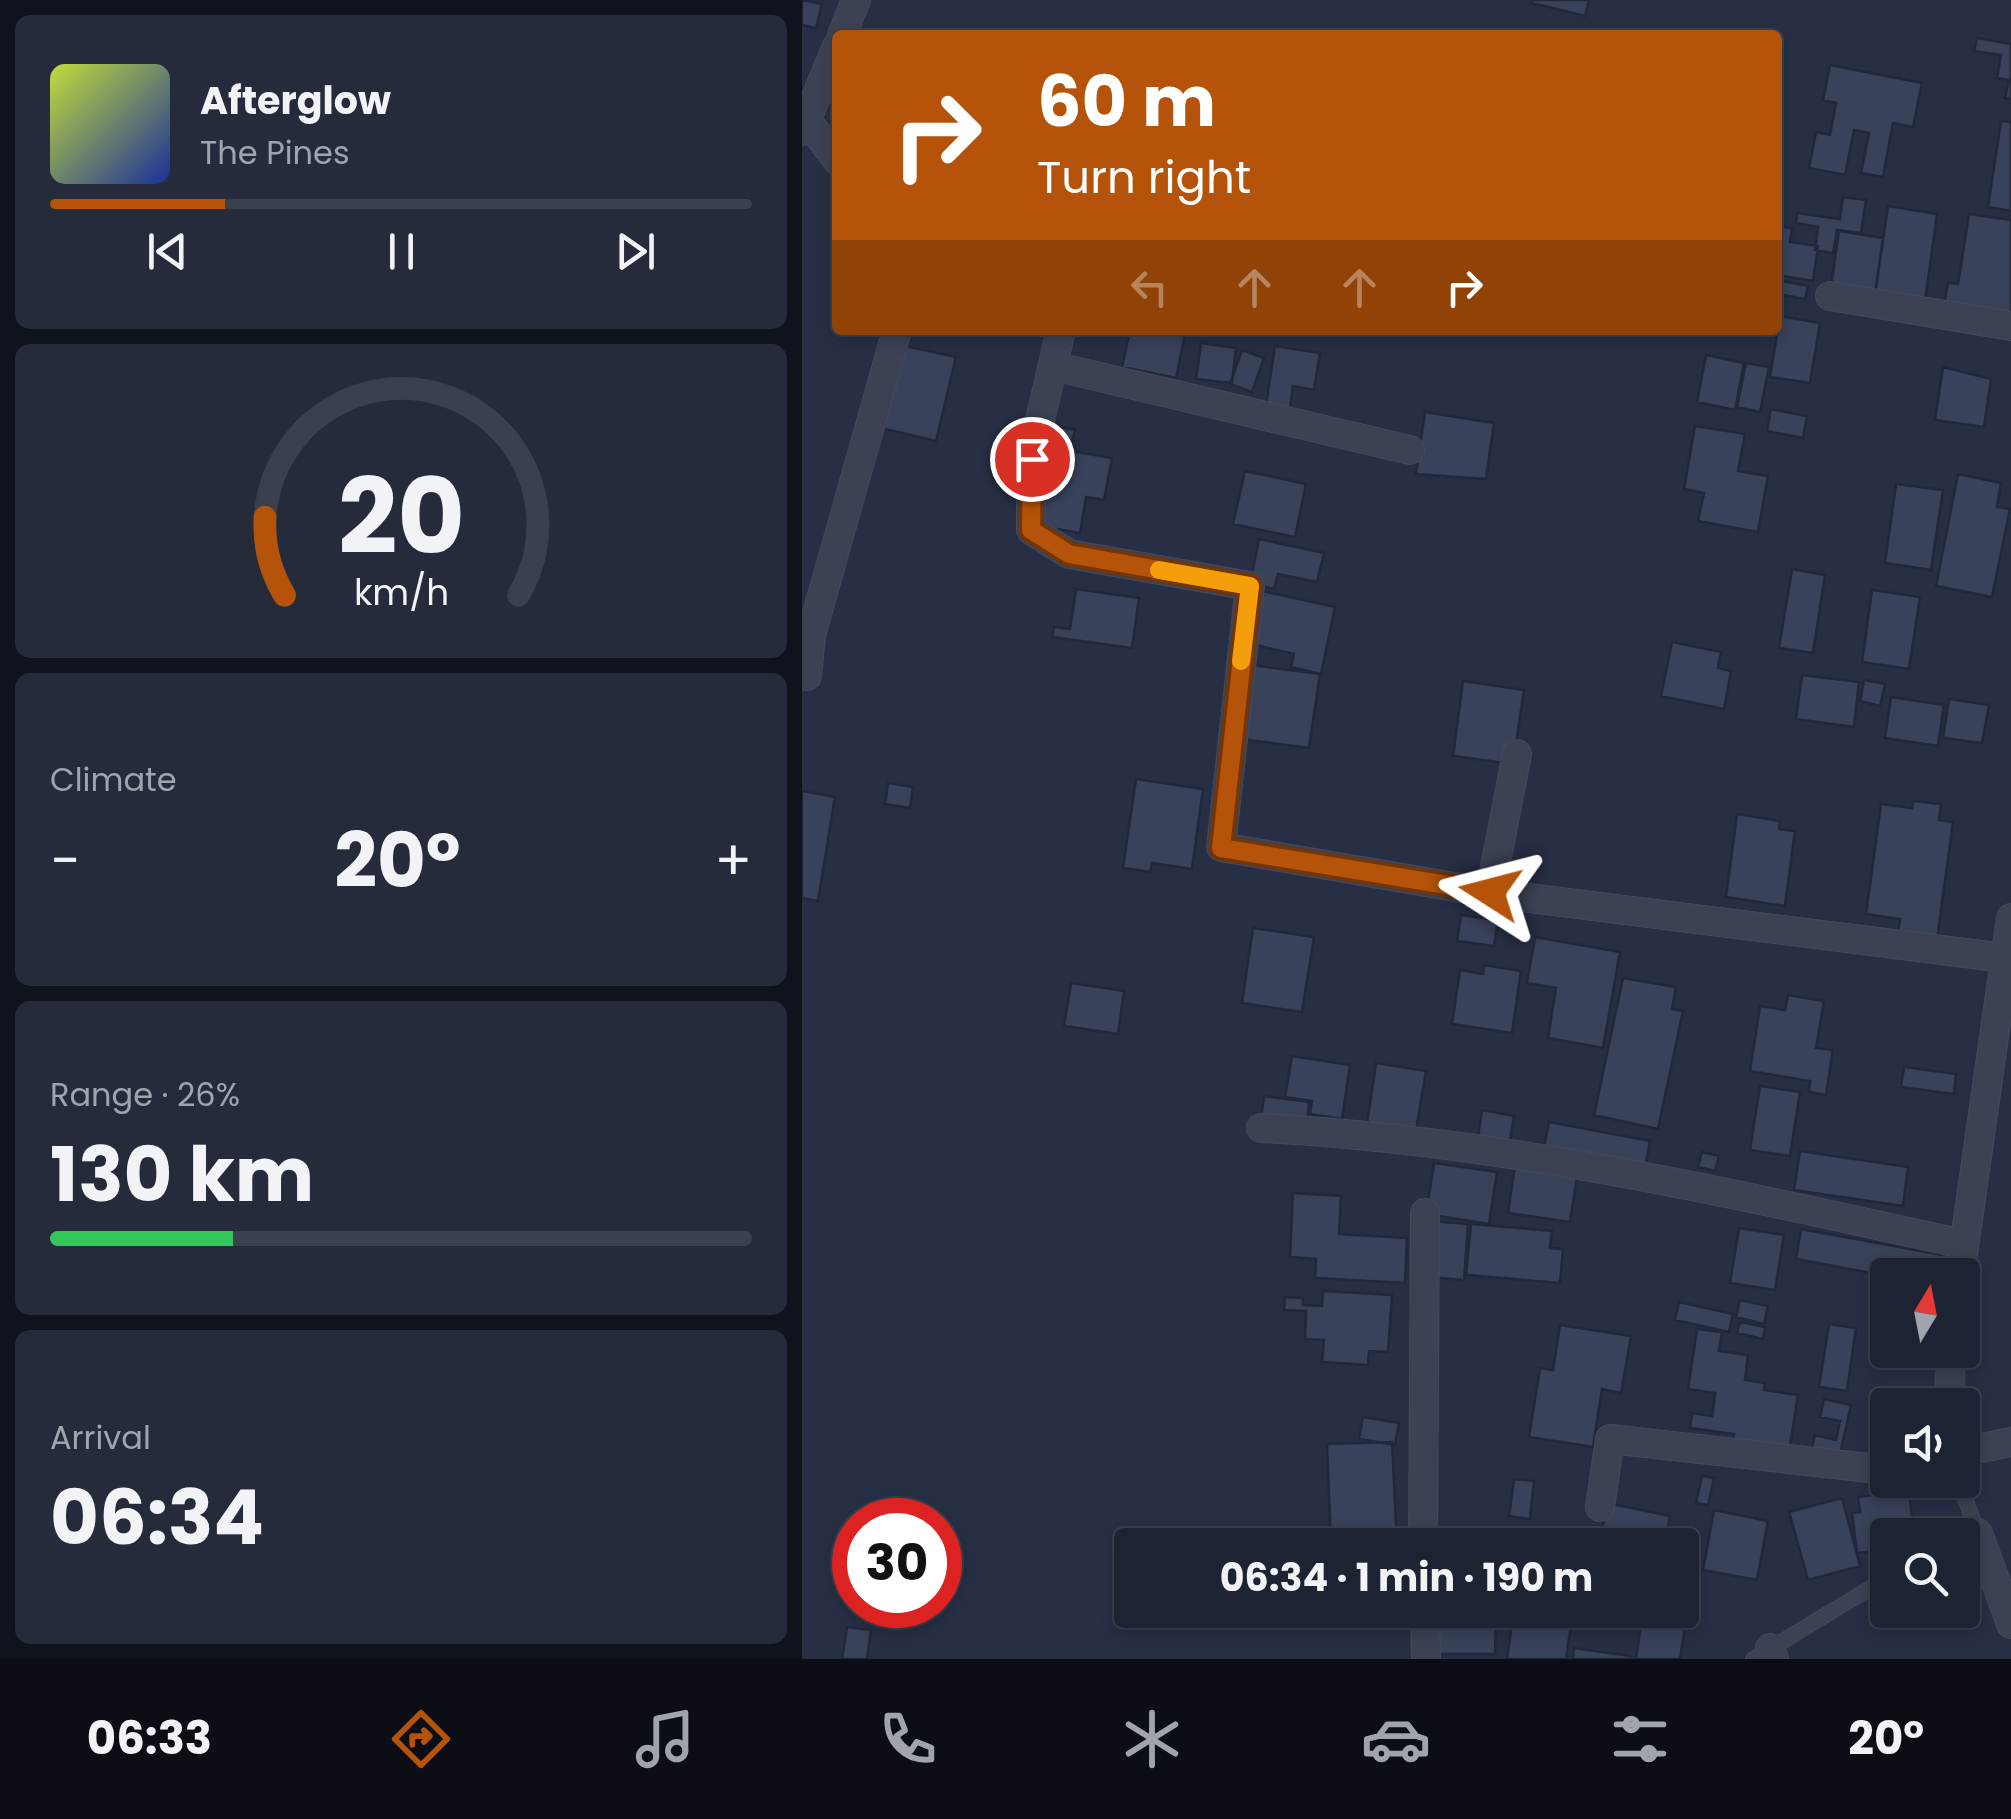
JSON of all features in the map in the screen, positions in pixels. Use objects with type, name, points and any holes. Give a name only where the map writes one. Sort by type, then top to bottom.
[{"type":"street","points":[[844,30],[856,0]]},
{"type":"street","points":[[832,58],[804,126],[832,155]]},
{"type":"street","points":[[1830,296],[2010,326]]},
{"type":"street","points":[[807,676],[811,635],[896,335]]},
{"type":"street","points":[[1060,335],[1032,459],[1031,530],[1069,554],[1250,586],[1221,848],[1490,892],[2006,958]]},
{"type":"street","points":[[1053,366],[1410,450]]},
{"type":"street","points":[[1490,892],[1517,754]]},
{"type":"street","points":[[1962,1258],[2010,918]]},
{"type":"street","points":[[1261,1128],[1364,1133],[1618,1168],[1964,1244]]},
{"type":"street","points":[[1423,1528],[1424,1214]]},
{"type":"street","points":[[1600,1507],[1610,1439],[1870,1468]]},
{"type":"street","points":[[1980,1448],[2010,1442]]},
{"type":"street","points":[[1980,1559],[2010,1624]]},
{"type":"street","points":[[1425,1628],[1426,1659]]},
{"type":"lane","points":[[1766,1655],[1870,1589]]},
{"type":"building","points":[[802,0],[822,4],[816,28],[802,25]]},
{"type":"building","points":[[1589,0],[1585,16],[1532,3]]},
{"type":"building","points":[[1977,38],[2011,44],[2011,99],[2005,98],[2009,80],[1997,78],[2001,55],[1974,51]]},
{"type":"building","points":[[1830,65],[1922,83],[1913,127],[1893,123],[1883,177],[1861,173],[1869,133],[1854,130],[1845,175],[1809,168],[1816,132],[1830,135],[1836,103],[1823,100]]},
{"type":"building","points":[[2001,121],[2011,122],[2011,211],[1988,207]]},
{"type":"building","points":[[1843,197],[1866,200],[1861,233],[1837,230],[1833,253],[1815,250],[1818,227],[1796,223],[1797,213],[1840,219]]},
{"type":"building","points":[[1888,206],[1937,214],[1925,302],[1875,294]]},
{"type":"building","points":[[1969,214],[2011,220],[2011,315],[1944,305],[1948,283],[1958,284]]},
{"type":"building","points":[[1782,227],[1792,228],[1790,242],[1818,246],[1813,281],[1782,276]]},
{"type":"building","points":[[1839,231],[1883,238],[1874,300],[1830,293]]},
{"type":"building","points":[[1782,281],[1808,286],[1805,299],[1782,295]]},
{"type":"building","points":[[1782,316],[1820,323],[1810,383],[1770,377],[1777,335],[1782,335]]},
{"type":"building","points":[[1129,335],[1185,335],[1176,378],[1122,367]]},
{"type":"building","points":[[1201,343],[1236,348],[1232,383],[1196,379]]},
{"type":"building","points":[[901,345],[956,357],[936,441],[881,428]]},
{"type":"building","points":[[1275,346],[1320,353],[1314,390],[1293,386],[1290,408],[1266,405]]},
{"type":"building","points":[[1242,350],[1264,358],[1252,392],[1230,384]]},
{"type":"building","points":[[1706,355],[1744,363],[1735,410],[1697,402]]},
{"type":"building","points":[[1746,363],[1769,367],[1760,412],[1737,407]]},
{"type":"building","points":[[1943,367],[1991,379],[1984,427],[1935,420]]},
{"type":"building","points":[[1771,409],[1807,416],[1803,438],[1767,431]]},
{"type":"building","points":[[1425,412],[1494,423],[1486,479],[1416,474]]},
{"type":"building","points":[[1057,426],[1075,430],[1071,446],[1053,441]]},
{"type":"building","points":[[1695,426],[1745,434],[1738,471],[1768,476],[1758,532],[1698,521],[1704,493],[1684,489]]},
{"type":"building","points":[[1053,448],[1112,458],[1104,500],[1086,497],[1080,533],[1040,526]]},
{"type":"building","points":[[1245,471],[1306,484],[1295,537],[1233,524]]},
{"type":"building","points":[[1958,474],[2001,483],[1997,507],[2010,509],[1992,597],[1936,586]]},
{"type":"building","points":[[1896,484],[1943,490],[1931,570],[1885,563]]},
{"type":"building","points":[[1259,539],[1324,553],[1317,582],[1278,574],[1274,589],[1250,584]]},
{"type":"building","points":[[1792,569],[1825,575],[1813,653],[1779,648]]},
{"type":"building","points":[[1076,589],[1139,598],[1132,648],[1052,637],[1054,627],[1070,629]]},
{"type":"building","points":[[1872,590],[1920,597],[1909,669],[1862,662]]},
{"type":"building","points":[[1262,591],[1335,607],[1321,674],[1291,667],[1294,654],[1251,644]]},
{"type":"building","points":[[1672,642],[1721,652],[1718,668],[1731,671],[1724,709],[1661,696]]},
{"type":"building","points":[[1251,665],[1320,674],[1309,748],[1241,739]]},
{"type":"building","points":[[1802,675],[1859,682],[1854,727],[1796,719]]},
{"type":"building","points":[[1864,680],[1885,684],[1880,706],[1860,701]]},
{"type":"building","points":[[1463,681],[1524,690],[1513,764],[1453,756]]},
{"type":"building","points":[[1891,697],[1944,705],[1938,746],[1885,738]]},
{"type":"building","points":[[1949,699],[1989,705],[1982,743],[1943,738]]},
{"type":"building","points":[[1136,779],[1203,789],[1192,869],[1152,863],[1150,872],[1123,868]]},
{"type":"building","points":[[888,783],[913,787],[910,808],[885,804]]},
{"type":"building","points":[[802,791],[835,797],[818,901],[802,898]]},
{"type":"building","points":[[1913,801],[1941,804],[1939,820],[1953,822],[1937,940],[1898,934],[1900,919],[1866,914],[1881,804],[1912,808]]},
{"type":"building","points":[[1737,814],[1780,821],[1779,829],[1795,831],[1785,906],[1726,897]]},
{"type":"building","points":[[1461,915],[1498,920],[1494,946],[1457,941]]},
{"type":"building","points":[[1253,928],[1314,937],[1302,1012],[1242,1003]]},
{"type":"building","points":[[1535,937],[1620,952],[1603,1048],[1548,1038],[1556,988],[1527,983]]},
{"type":"building","points":[[1484,965],[1521,971],[1512,1033],[1452,1024],[1460,970],[1483,974]]},
{"type":"building","points":[[1623,978],[1676,987],[1672,1009],[1683,1011],[1658,1129],[1594,1115]]},
{"type":"building","points":[[1071,983],[1124,991],[1118,1034],[1064,1026]]},
{"type":"building","points":[[1788,995],[1824,1001],[1816,1048],[1833,1050],[1826,1095],[1809,1092],[1810,1081],[1750,1071],[1760,1006],[1785,1010]]},
{"type":"building","points":[[1292,1056],[1350,1065],[1342,1119],[1310,1114],[1312,1101],[1285,1097]]},
{"type":"building","points":[[1376,1063],[1426,1071],[1416,1131],[1367,1124]]},
{"type":"building","points":[[1904,1067],[1956,1074],[1954,1094],[1901,1087]]},
{"type":"building","points":[[1760,1086],[1800,1092],[1790,1156],[1750,1150]]},
{"type":"building","points":[[1264,1096],[1309,1102],[1307,1125],[1261,1119]]},
{"type":"building","points":[[1482,1110],[1514,1116],[1509,1148],[1477,1143]]},
{"type":"building","points":[[1549,1122],[1650,1141],[1645,1167],[1544,1147]]},
{"type":"building","points":[[1800,1151],[1908,1167],[1903,1206],[1794,1190]]},
{"type":"building","points":[[1702,1152],[1719,1156],[1715,1171],[1698,1167]]},
{"type":"building","points":[[1434,1163],[1497,1172],[1489,1224],[1426,1214]]},
{"type":"building","points":[[1515,1166],[1577,1176],[1570,1222],[1508,1213]]},
{"type":"building","points":[[1293,1193],[1341,1196],[1339,1234],[1407,1238],[1405,1283],[1315,1278],[1316,1259],[1290,1257]]},
{"type":"building","points":[[1430,1221],[1468,1224],[1464,1280],[1426,1277]]},
{"type":"building","points":[[1471,1224],[1552,1231],[1550,1248],[1563,1249],[1560,1283],[1466,1275]]},
{"type":"building","points":[[1739,1228],[1784,1235],[1775,1290],[1730,1283]]},
{"type":"building","points":[[1801,1229],[1942,1255],[1870,1258],[1870,1273],[1796,1259]]},
{"type":"building","points":[[1323,1291],[1392,1295],[1388,1352],[1369,1351],[1368,1365],[1322,1362],[1324,1340],[1305,1339],[1306,1311],[1284,1310],[1285,1297],[1303,1298],[1303,1305],[1322,1306]]},
{"type":"building","points":[[1740,1300],[1768,1306],[1764,1324],[1736,1317]]},
{"type":"building","points":[[1679,1302],[1733,1314],[1729,1332],[1675,1320]]},
{"type":"building","points":[[1740,1322],[1765,1327],[1763,1339],[1737,1333]]},
{"type":"building","points":[[1829,1324],[1856,1328],[1847,1391],[1819,1387]]},
{"type":"building","points":[[1560,1325],[1631,1336],[1621,1393],[1602,1389],[1593,1447],[1529,1437],[1540,1368],[1553,1370]]},
{"type":"building","points":[[1697,1329],[1722,1332],[1719,1351],[1748,1355],[1745,1380],[1765,1383],[1764,1390],[1798,1395],[1788,1459],[1733,1441],[1734,1434],[1690,1428],[1692,1413],[1712,1416],[1715,1393],[1688,1389]]},
{"type":"building","points":[[1824,1399],[1851,1405],[1840,1454],[1812,1448],[1815,1435],[1836,1440],[1840,1421],[1820,1417]]},
{"type":"building","points":[[1363,1417],[1399,1423],[1395,1445],[1359,1439]]},
{"type":"building","points":[[1392,1442],[1396,1528],[1330,1528],[1327,1444]]},
{"type":"building","points":[[1702,1476],[1714,1478],[1708,1505],[1696,1503]]},
{"type":"building","points":[[1514,1479],[1534,1481],[1530,1519],[1509,1516]]},
{"type":"building","points":[[1858,1497],[1910,1498],[1912,1518],[1870,1518],[1870,1552],[1857,1553],[1852,1513],[1860,1512]]},
{"type":"building","points":[[1842,1498],[1860,1566],[1808,1580],[1789,1512]]},
{"type":"building","points":[[1607,1503],[1670,1516],[1668,1528],[1602,1528]]},
{"type":"building","points":[[1714,1510],[1768,1521],[1757,1580],[1703,1570]]},
{"type":"building","points":[[847,1628],[871,1630],[867,1659],[842,1659]]},
{"type":"building","points":[[1433,1628],[1496,1628],[1495,1654],[1433,1654]]},
{"type":"building","points":[[1511,1628],[1571,1628],[1566,1659],[1507,1659]]},
{"type":"building","points":[[1640,1628],[1685,1628],[1680,1659],[1636,1659]]},
{"type":"building","points":[[1574,1648],[1630,1656],[1630,1659],[1573,1659]]},
{"type":"slow traffic","points":[[1159,570],[1250,586],[1241,661]]},
{"type":"route","points":[[1032,459],[1031,530],[1069,554],[1250,586],[1221,848],[1490,892]]}]
